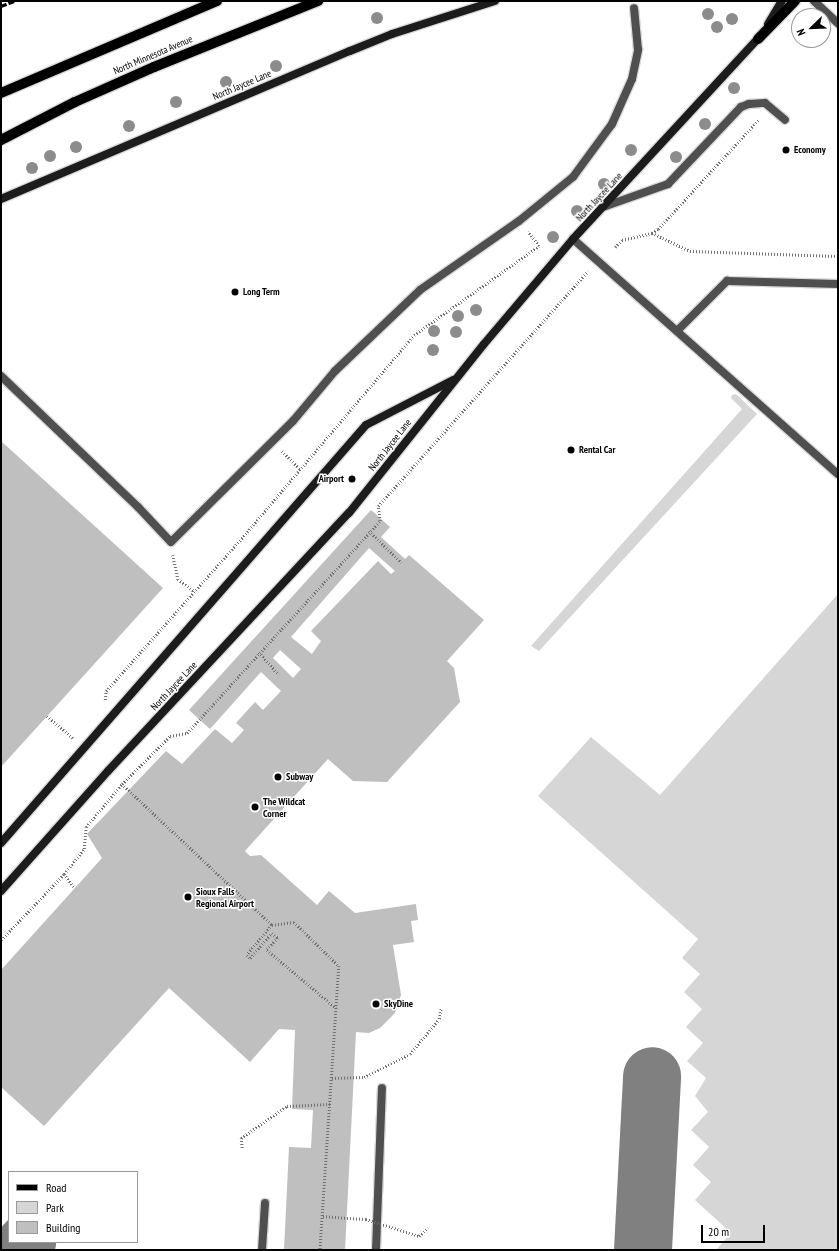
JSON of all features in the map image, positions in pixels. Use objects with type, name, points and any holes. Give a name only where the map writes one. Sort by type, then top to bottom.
[{"type":"main road","points":[[1,93],[218,1]]},
{"type":"main road","name":"North Minnesota Avenue","points":[[1,140],[75,102],[154,67],[318,1]]},
{"type":"main road","name":"North Jaycee Lane","points":[[1,199],[392,34],[495,1]]},
{"type":"main road","name":"North Jaycee Lane","points":[[1,891],[108,772],[349,513],[456,379],[574,239],[758,39],[782,1]]},
{"type":"main road","points":[[758,39],[795,1]]},
{"type":"main road","points":[[1,843],[366,425],[456,379]]},
{"type":"lane","points":[[814,1],[838,23]]},
{"type":"lane","points":[[1,376],[138,507],[171,542],[273,442],[335,371],[420,290],[519,221],[573,177],[612,124],[632,79],[638,50],[634,8]]},
{"type":"lane","points":[[603,207],[668,184],[741,108],[757,103],[770,106],[785,120]]},
{"type":"lane","points":[[574,239],[838,474]]},
{"type":"lane","points":[[677,332],[727,282],[838,284]]},
{"type":"lane","points":[[376,1250],[382,1088]]},
{"type":"lane","points":[[262,1250],[265,1204]]},
{"type":"path","points":[[615,247],[622,240],[652,233],[770,106]]},
{"type":"path","points":[[105,706],[106,691],[195,592],[414,335],[539,246],[519,221]]},
{"type":"path","points":[[652,233],[690,251],[838,256]]},
{"type":"path","points":[[1,940],[64,874],[84,849],[86,827],[122,784],[170,736],[187,733],[369,531],[380,521],[378,506],[591,268]]},
{"type":"path","points":[[273,442],[300,469]]},
{"type":"path","points":[[369,531],[401,562]]},
{"type":"path","points":[[171,542],[178,579],[195,592]]},
{"type":"path","points":[[259,652],[279,675]]},
{"type":"path","points":[[47,716],[74,740],[80,734]]},
{"type":"path","points":[[122,784],[272,925]]},
{"type":"path","points":[[64,874],[75,888]]},
{"type":"path","points":[[320,1250],[339,966],[294,922],[272,925],[247,955],[250,958],[272,933],[278,938],[267,950],[336,1008]]},
{"type":"path","points":[[332,1078],[364,1077],[410,1054],[439,1019],[441,1008]]},
{"type":"path","points":[[242,1148],[242,1138],[287,1106],[330,1104]]},
{"type":"path","points":[[322,1216],[366,1219],[420,1236],[428,1228]]},
{"type":"green space","points":[[736,394],[757,414],[539,651],[531,646],[742,409],[731,398],[732,395]]},
{"type":"green space","points":[[838,594],[838,1250],[716,1250],[731,1233],[695,1200],[711,1182],[693,1165],[709,1147],[691,1130],[708,1112],[695,1096],[706,1078],[687,1061],[703,1043],[686,1027],[702,1009],[684,992],[700,974],[682,958],[698,939],[538,796],[591,737],[660,795]]},
{"type":"building","points":[[1,441],[163,588],[1,767]]},
{"type":"building","name":"Sioux Falls Regional Airport","points":[[371,510],[390,527],[381,537],[405,559],[409,555],[484,620],[447,661],[454,668],[460,702],[387,782],[353,781],[328,759],[245,851],[250,856],[261,855],[317,905],[329,891],[355,913],[416,904],[418,920],[411,921],[414,942],[393,945],[401,995],[395,1013],[380,1028],[369,1033],[356,1032],[345,1250],[284,1250],[289,1147],[311,1148],[313,1110],[292,1109],[295,1030],[279,1029],[250,1062],[169,988],[44,1126],[1,1087],[1,970],[102,858],[87,834],[166,751],[182,764],[215,729],[232,743],[244,730],[236,723],[255,702],[263,710],[281,691],[261,672],[210,729],[189,710]],"holes":[[[369,548],[395,571],[391,574],[378,561],[311,631],[321,641],[312,654],[291,637]],[[280,650],[301,669],[293,678],[273,658]]]},
{"type":"taxiway","points":[[643,1250],[652,1076]]},
{"type":"taxiway","points":[[20,1250],[26,1243]]},
{"type":"railway","points":[[1,6],[14,1]]},
{"type":"place","name":"Economy","points":[[786,150]]},
{"type":"place","name":"Long Term","points":[[235,292]]},
{"type":"place","name":"Rental Car","points":[[571,450]]},
{"type":"place","name":"Airport","points":[[352,479]]},
{"type":"place","name":"Subway","points":[[278,777]]},
{"type":"place","name":"The Wildcat Corner","points":[[255,807]]},
{"type":"place","name":"Sioux Falls Regional Airport","points":[[188,897]]},
{"type":"place","name":"SkyDine","points":[[376,1004]]}]
